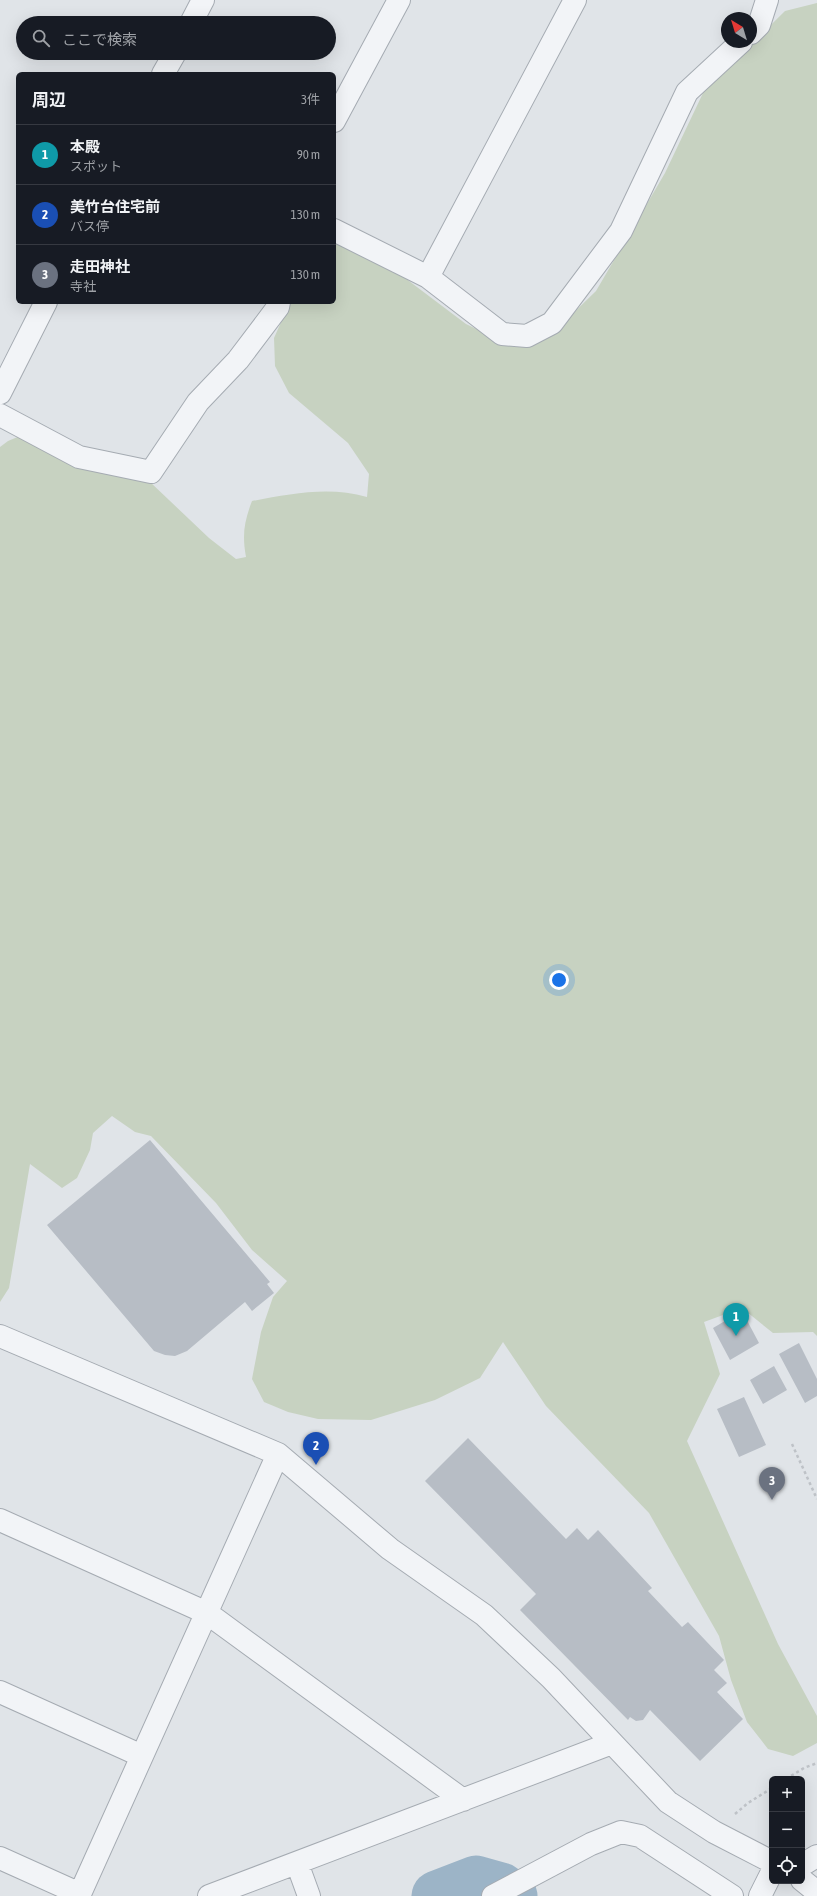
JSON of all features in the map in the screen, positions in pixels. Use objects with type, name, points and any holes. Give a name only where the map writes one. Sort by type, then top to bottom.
[{"type":"street","points":[[195,16],[203,0]]},
{"type":"street","points":[[336,117],[399,0]]},
{"type":"street","points":[[428,277],[575,0]]},
{"type":"street","points":[[757,27],[767,0]]},
{"type":"street","points":[[336,231],[428,277],[502,334],[527,336],[552,324],[621,231],[687,92],[735,48]]},
{"type":"street","points":[[164,72],[171,60]]},
{"type":"street","points":[[0,393],[45,304]]},
{"type":"street","points":[[0,415],[79,457],[151,472],[198,402],[238,360],[278,307],[279,304]]},
{"type":"street","points":[[0,1336],[278,1454],[390,1549],[484,1615],[551,1678],[668,1802],[714,1832],[769,1860]]},
{"type":"street","points":[[0,1858],[80,1895],[278,1454]]},
{"type":"street","points":[[0,1520],[207,1613],[463,1800]]},
{"type":"street","points":[[0,1692],[142,1756]]},
{"type":"street","points":[[209,1896],[612,1743]]},
{"type":"street","points":[[495,1895],[590,1844],[621,1832],[640,1836],[732,1896]]},
{"type":"street","points":[[805,1863],[817,1856]]},
{"type":"street","points":[[297,1863],[309,1896]]},
{"type":"street","points":[[760,1896],[769,1878]]},
{"type":"street","points":[[805,1882],[817,1892]]},
{"type":"path","points":[[792,1444],[817,1499]]},
{"type":"path","points":[[791,1776],[804,1768],[817,1763]]},
{"type":"path","points":[[714,1832],[748,1803],[769,1790]]},
{"type":"green space","points":[[817,3],[817,1336],[813,1332],[773,1333],[742,1308],[704,1322],[720,1374],[687,1441],[778,1644],[817,1716],[817,1743],[793,1756],[768,1749],[747,1722],[731,1680],[719,1636],[649,1513],[546,1406],[503,1342],[480,1378],[435,1400],[371,1420],[318,1419],[288,1412],[264,1402],[252,1379],[261,1332],[273,1297],[287,1281],[252,1250],[216,1203],[151,1136],[135,1132],[112,1116],[93,1133],[90,1150],[77,1178],[62,1188],[30,1164],[9,1288],[0,1302],[0,447],[8,441],[32,431],[149,481],[209,538],[236,559],[246,557],[244,529],[252,501],[310,492],[338,492],[367,497],[369,474],[348,443],[289,393],[275,366],[274,338],[289,304],[336,304],[336,240],[401,275],[466,324],[512,346],[556,330],[596,291],[665,173],[704,91],[748,48],[757,48],[757,39],[785,11]]},
{"type":"building","points":[[150,1140],[270,1282],[267,1284],[274,1293],[252,1311],[245,1302],[187,1351],[175,1356],[165,1355],[154,1351],[47,1225]]},
{"type":"building","points":[[742,1311],[759,1343],[730,1360],[713,1328]]},
{"type":"building","points":[[799,1343],[817,1379],[817,1396],[805,1403],[779,1354]]},
{"type":"building","points":[[774,1366],[787,1390],[763,1404],[750,1380]]},
{"type":"building","points":[[744,1397],[766,1445],[739,1457],[717,1409]]},
{"type":"building","points":[[468,1438],[566,1539],[577,1528],[588,1540],[598,1530],[652,1588],[648,1591],[682,1627],[688,1622],[724,1660],[714,1670],[727,1683],[717,1692],[743,1719],[700,1761],[650,1710],[643,1720],[636,1721],[630,1717],[628,1720],[520,1610],[536,1594],[425,1481]]},
{"type":"waterway","points":[[437,1896],[476,1881],[501,1888],[512,1896]]},
{"type":"place","name":"本殿","points":[[736,1336]]},
{"type":"place","name":"美竹台住宅前","points":[[316,1465]]},
{"type":"place","name":"走田神社","points":[[772,1500]]}]
